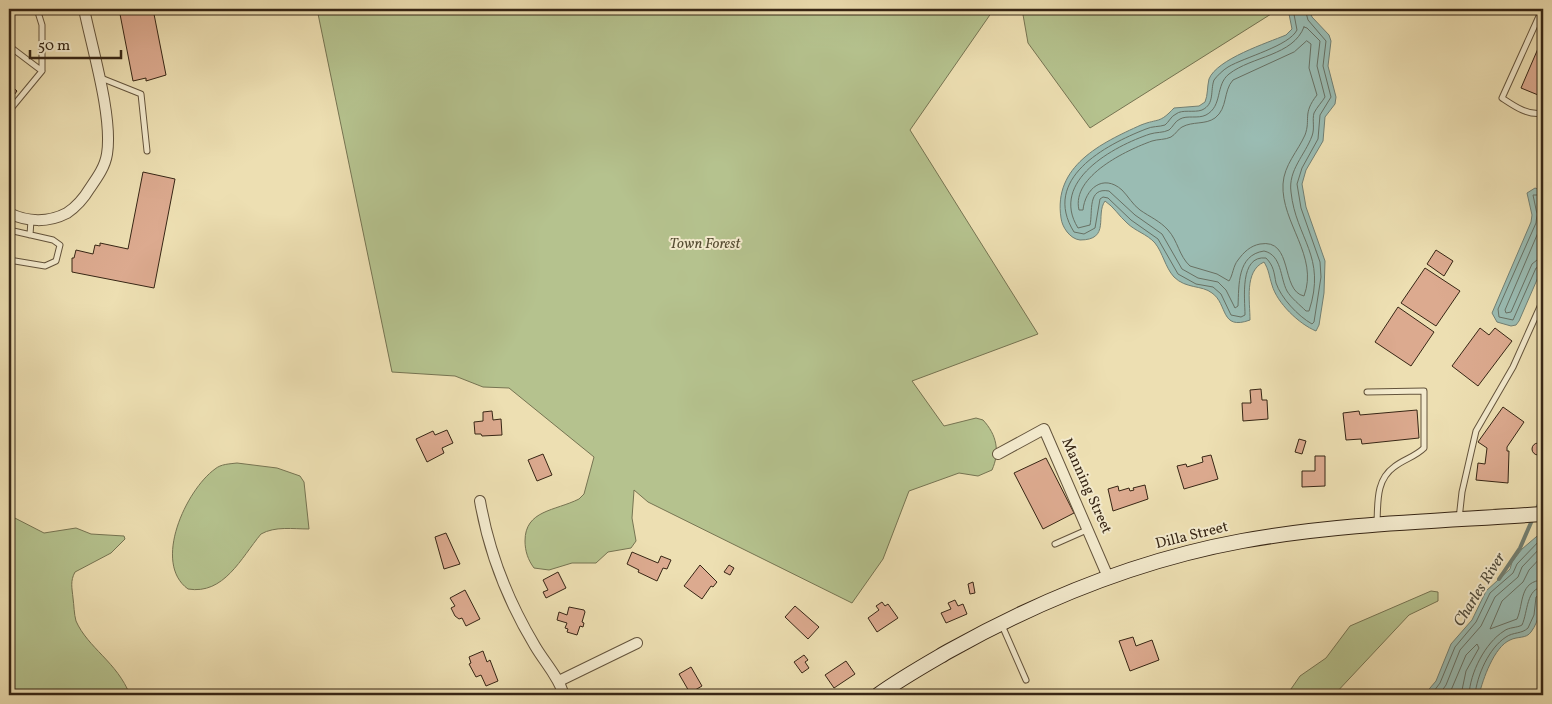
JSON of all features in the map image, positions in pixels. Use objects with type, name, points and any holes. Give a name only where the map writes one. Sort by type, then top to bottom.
[{"type":"main road","name":"Dilla Street","points":[[878,695],[931,661],[1052,598],[1108,577],[1175,556],[1228,543],[1294,533],[1376,525],[1543,514]]},
{"type":"street","points":[[9,213],[18,218],[31,220],[51,219],[72,210],[97,179],[106,157],[108,124],[84,9]]},
{"type":"street","name":"Manning Street","points":[[998,454],[1044,429],[1089,528],[1108,577]]},
{"type":"street","points":[[480,501],[486,535],[498,575],[535,647],[560,681],[564,695]]},
{"type":"street","points":[[560,681],[637,643]]},
{"type":"lane","points":[[9,111],[42,71],[42,25],[37,9]]},
{"type":"lane","points":[[1543,15],[1540,14],[1502,98],[1519,108],[1536,114],[1543,113]]},
{"type":"lane","points":[[9,46],[42,71]]},
{"type":"lane","points":[[98,77],[141,94],[147,150]]},
{"type":"lane","points":[[30,235],[31,220]]},
{"type":"lane","points":[[9,230],[53,240],[60,245],[56,261],[45,266],[9,260]]},
{"type":"lane","points":[[1459,519],[1462,492],[1476,431],[1516,360],[1543,300]]},
{"type":"lane","points":[[1367,392],[1424,390],[1424,448],[1415,457],[1393,467],[1380,484],[1376,525]]},
{"type":"lane","points":[[1055,544],[1089,528]]},
{"type":"lane","points":[[1001,623],[1026,680]]},
{"type":"green space","name":"Town Forest","points":[[317,9],[994,9],[910,130],[1038,334],[912,381],[944,426],[976,418],[983,420],[988,426],[996,444],[996,457],[992,470],[978,476],[959,473],[909,491],[883,559],[852,603],[648,502],[634,490],[632,518],[636,541],[631,548],[608,552],[596,563],[572,563],[549,570],[534,568],[527,555],[525,545],[526,531],[530,523],[543,513],[579,499],[584,494],[594,457],[509,388],[483,387],[455,376],[392,372]]},
{"type":"green space","points":[[1022,9],[1279,9],[1090,128],[1028,43]]},
{"type":"green space","points":[[237,463],[277,468],[300,476],[304,482],[309,529],[290,528],[266,531],[261,534],[239,564],[222,581],[201,589],[188,589],[178,577],[173,562],[173,545],[184,509],[193,493],[215,469],[225,464]]},
{"type":"green space","points":[[9,515],[44,533],[76,528],[91,534],[124,536],[125,539],[111,553],[75,572],[72,578],[72,585],[74,612],[81,631],[118,673],[130,695],[9,695],[9,645],[11,641],[9,636]]},
{"type":"green space","points":[[1431,591],[1438,592],[1438,601],[1409,615],[1334,695],[1264,695],[1269,693],[1285,694],[1300,676],[1326,658],[1350,626]]},
{"type":"water","points":[[1288,9],[1309,9],[1312,17],[1329,35],[1331,41],[1328,66],[1336,97],[1335,104],[1325,117],[1323,141],[1306,170],[1302,184],[1306,207],[1325,261],[1324,293],[1319,325],[1316,331],[1296,318],[1284,306],[1275,292],[1264,262],[1253,272],[1251,279],[1249,296],[1250,320],[1234,322],[1229,319],[1212,293],[1179,281],[1174,277],[1155,243],[1130,226],[1105,201],[1102,207],[1099,231],[1096,236],[1090,239],[1080,240],[1070,235],[1065,229],[1061,218],[1060,200],[1064,184],[1072,170],[1083,159],[1110,140],[1141,125],[1162,119],[1174,108],[1199,106],[1205,102],[1209,79],[1222,65],[1243,52],[1286,35],[1292,29]]},
{"type":"water","points":[[1535,188],[1543,191],[1543,266],[1519,321],[1516,325],[1511,326],[1497,322],[1492,313],[1531,222],[1532,215],[1527,193]]},
{"type":"water","points":[[1543,531],[1544,569],[1542,597],[1540,611],[1531,632],[1527,636],[1510,640],[1499,649],[1486,672],[1479,695],[1424,695],[1436,681],[1451,644],[1472,620],[1486,591],[1510,569],[1512,562],[1522,549]]},
{"type":"building","points":[[119,9],[153,9],[166,75],[146,81],[146,78],[133,81]]},
{"type":"building","points":[[1543,37],[1543,97],[1521,88]]},
{"type":"building","points":[[9,84],[17,91],[9,102]]},
{"type":"building","points":[[143,172],[175,179],[154,288],[72,272],[72,258],[74,258],[76,250],[93,254],[95,245],[100,246],[100,243],[128,249]]},
{"type":"building","points":[[1436,250],[1453,261],[1444,276],[1427,264]]},
{"type":"building","points":[[1425,268],[1460,291],[1436,326],[1401,303]]},
{"type":"building","points":[[1398,307],[1434,332],[1411,366],[1375,342]]},
{"type":"building","points":[[1480,328],[1489,335],[1495,328],[1512,341],[1478,386],[1452,366]]},
{"type":"building","points":[[1261,389],[1262,400],[1267,400],[1268,419],[1243,421],[1242,403],[1251,403],[1250,390]]},
{"type":"building","points":[[1503,407],[1524,422],[1507,447],[1507,451],[1509,451],[1508,483],[1476,480],[1478,463],[1485,464],[1487,448],[1478,442]]},
{"type":"building","points":[[1417,410],[1419,438],[1362,444],[1361,439],[1346,440],[1343,413],[1359,411],[1360,415]]},
{"type":"building","points":[[492,411],[493,420],[501,419],[502,435],[482,436],[481,434],[475,434],[474,422],[483,421],[483,412]]},
{"type":"building","points":[[447,430],[453,443],[442,448],[444,453],[427,462],[416,439],[433,431],[435,435]]},
{"type":"building","points":[[1299,439],[1306,441],[1302,454],[1295,452]]},
{"type":"building","points":[[1538,443],[1544,449],[1538,455],[1532,449]]},
{"type":"building","points":[[543,454],[552,475],[537,481],[528,460]]},
{"type":"building","points":[[1211,455],[1218,479],[1184,489],[1177,466],[1186,464],[1187,467],[1203,462],[1202,457]]},
{"type":"building","points":[[1315,456],[1325,456],[1325,486],[1302,487],[1302,471],[1315,471]]},
{"type":"building","points":[[1046,458],[1074,513],[1043,529],[1014,473]]},
{"type":"building","points":[[1145,485],[1148,499],[1113,511],[1108,489],[1118,486],[1119,491],[1129,488],[1130,491],[1134,490],[1133,488]]},
{"type":"building","points":[[446,533],[460,564],[444,569],[435,537]]},
{"type":"building","points":[[632,552],[658,563],[661,556],[671,560],[667,569],[663,568],[657,581],[638,572],[639,570],[627,564]]},
{"type":"building","points":[[700,565],[717,582],[713,587],[711,586],[702,599],[684,586]]},
{"type":"building","points":[[729,565],[734,568],[730,575],[724,572]]},
{"type":"building","points":[[558,572],[566,588],[546,598],[543,592],[548,590],[543,580]]},
{"type":"building","points":[[973,582],[975,593],[970,594],[968,584]]},
{"type":"building","points":[[465,590],[480,619],[466,626],[462,618],[459,619],[455,616],[451,608],[455,606],[450,598]]},
{"type":"building","points":[[955,600],[958,606],[963,604],[967,614],[946,623],[941,613],[951,609],[948,603]]},
{"type":"building","points":[[882,602],[885,606],[888,604],[898,618],[877,632],[868,618],[879,610],[876,606]]},
{"type":"building","points":[[795,606],[819,627],[808,639],[785,617]]},
{"type":"building","points":[[569,607],[584,610],[585,612],[582,622],[584,623],[583,627],[580,626],[577,635],[567,632],[568,629],[565,628],[567,623],[557,620],[559,612],[567,615]]},
{"type":"building","points":[[1133,637],[1136,646],[1152,640],[1159,660],[1130,671],[1119,641]]},
{"type":"building","points":[[483,651],[487,662],[490,660],[498,681],[486,686],[481,675],[476,677],[469,664],[471,663],[469,657]]},
{"type":"building","points":[[804,655],[808,660],[805,662],[809,668],[802,673],[794,662]]},
{"type":"building","points":[[846,661],[855,674],[834,688],[825,675]]},
{"type":"building","points":[[691,667],[702,686],[690,693],[679,674]]},
{"type":"building","points":[[526,690],[528,695],[512,695]]},
{"type":"waterway","name":"Charles River","points":[[1536,511],[1543,495]]},
{"type":"waterway","name":"Charles River","points":[[1499,579],[1520,548],[1533,518]]},
{"type":"waterway","points":[[9,690],[40,695]]}]
